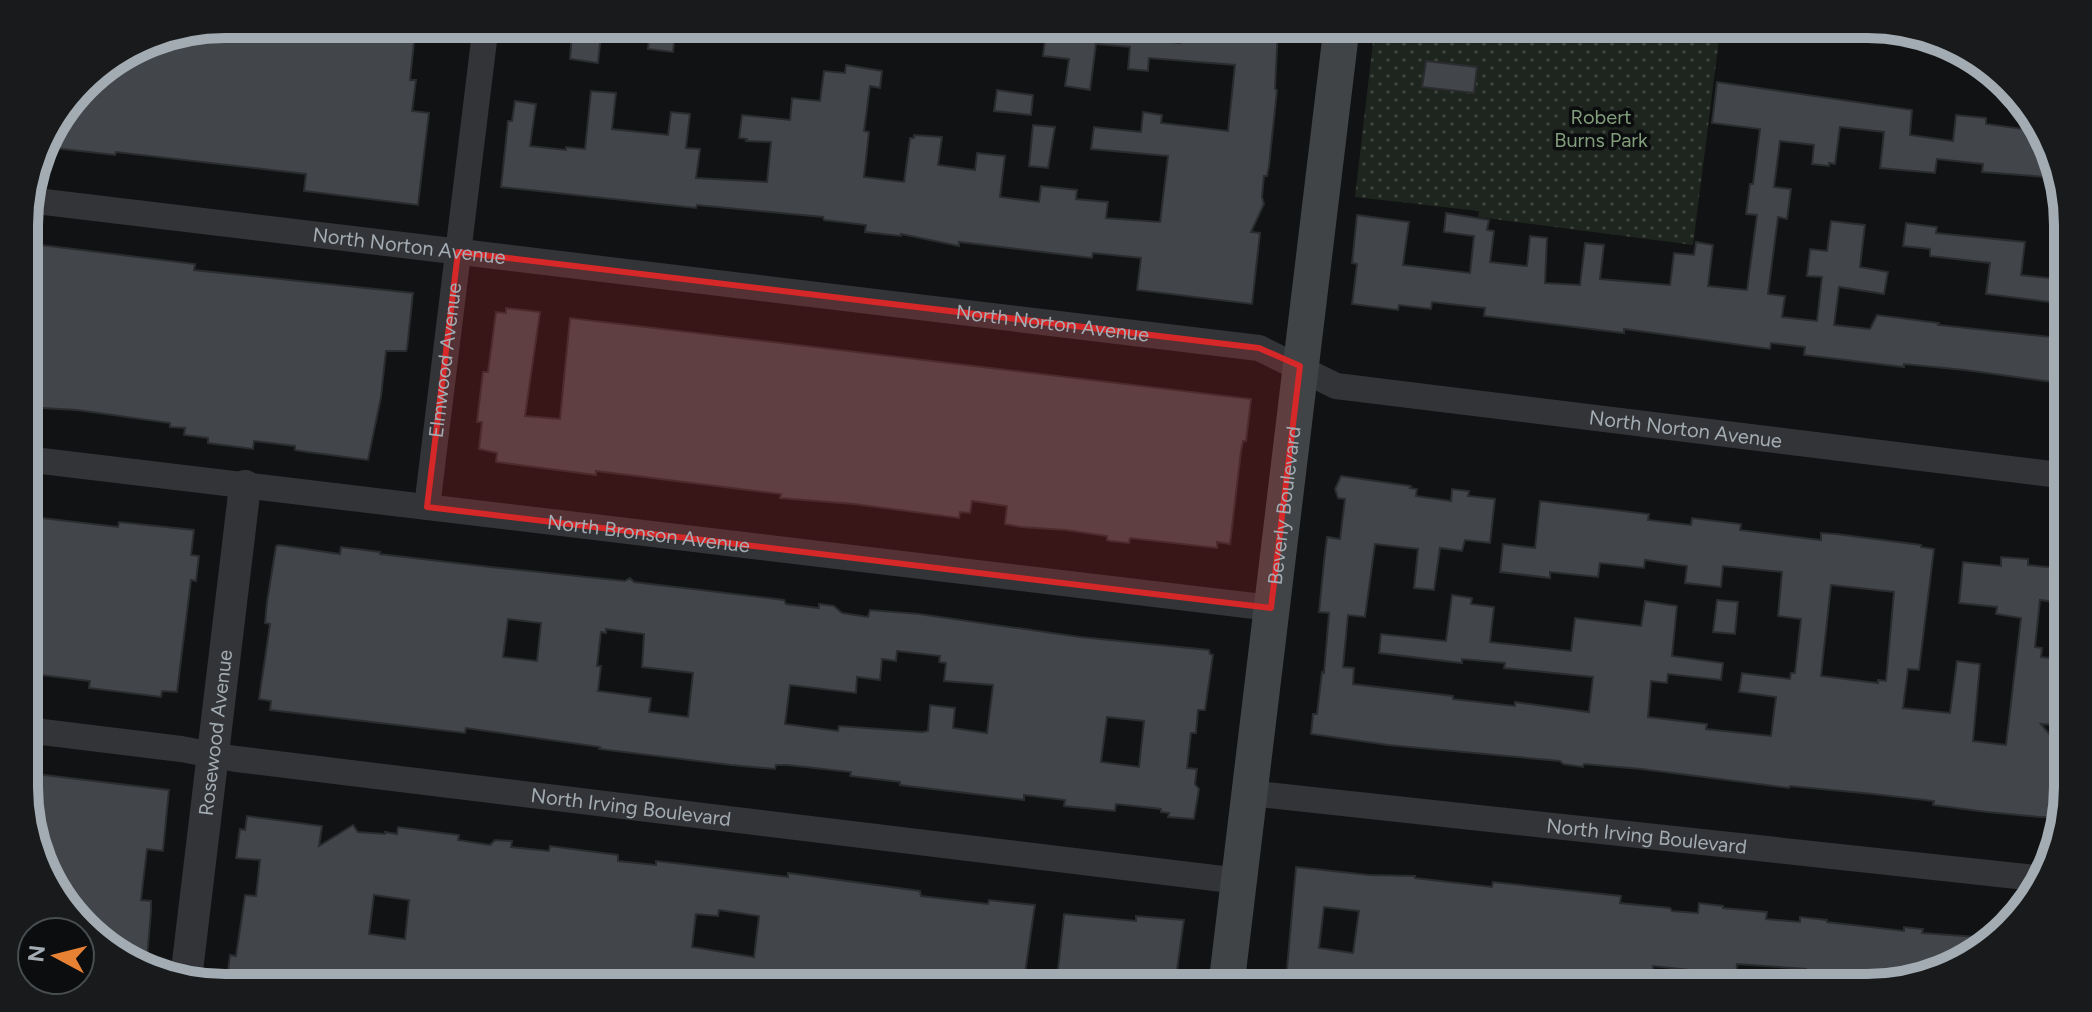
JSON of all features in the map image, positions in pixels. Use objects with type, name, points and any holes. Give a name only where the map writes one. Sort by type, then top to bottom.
[{"type":"main road","name":"Beverly Boulevard","points":[[1228,974],[1340,38]]},
{"type":"street","name":"Elmwood Avenue","points":[[427,507],[484,38]]},
{"type":"street","name":"North Norton Avenue","points":[[40,201],[1259,348],[1336,386],[2054,474]]},
{"type":"street","name":"North Bronson Avenue","points":[[38,461],[1271,608]]},
{"type":"street","name":"Rosewood Avenue","points":[[187,970],[245,486]]},
{"type":"street","name":"North Irving Boulevard","points":[[38,732],[1239,881]]},
{"type":"street","name":"North Irving Boulevard","points":[[1249,793],[2030,878]]},
{"type":"highlighted area","points":[[458,252],[1259,348],[1300,366],[1271,608],[427,507]]},
{"type":"green space","name":"Robert Burns Park","points":[[1373,38],[1719,38],[1693,245],[1478,217],[1479,211],[1355,197]]},
{"type":"building","points":[[225,38],[414,38],[410,80],[416,80],[412,111],[429,113],[418,205],[304,191],[306,174],[116,152],[115,155],[55,148],[70,121],[93,93],[121,70],[154,52],[189,42]]},
{"type":"building","points":[[572,38],[601,38],[598,63],[570,59]]},
{"type":"building","points":[[649,38],[674,38],[673,52],[648,49]]},
{"type":"building","points":[[1045,38],[1146,38],[1180,43],[1181,38],[1277,38],[1277,90],[1269,166],[1267,176],[1264,176],[1264,204],[1251,232],[1260,233],[1252,304],[1137,290],[1141,258],[1093,253],[1092,258],[959,242],[959,246],[901,234],[865,232],[866,225],[824,220],[823,217],[697,205],[696,208],[501,187],[508,121],[512,121],[515,101],[536,104],[530,146],[585,149],[591,91],[616,93],[612,129],[668,135],[671,112],[690,114],[686,148],[700,149],[696,178],[767,182],[771,142],[739,138],[742,115],[790,120],[792,98],[820,101],[824,71],[845,73],[846,65],[882,71],[880,88],[870,86],[864,131],[869,132],[864,177],[904,182],[910,138],[914,135],[942,137],[938,165],[975,170],[977,153],[1005,156],[1000,197],[1039,202],[1041,186],[1077,190],[1076,199],[1108,202],[1106,218],[1160,222],[1168,156],[1091,149],[1094,127],[1141,132],[1143,112],[1162,115],[1161,123],[1228,131],[1235,65],[1149,58],[1148,71],[1128,69],[1130,47],[1096,44],[1090,90],[1065,86],[1069,59],[1043,56]]},
{"type":"building","points":[[1426,61],[1477,67],[1474,93],[1422,87]]},
{"type":"building","points":[[1717,82],[1912,110],[1910,135],[1953,141],[1956,115],[1986,118],[1986,124],[2027,130],[2048,177],[1982,172],[1983,164],[1937,159],[1935,173],[1880,168],[1884,132],[1840,127],[1835,164],[1829,163],[1829,166],[1812,164],[1814,145],[1780,141],[1774,187],[1791,189],[1787,219],[1778,217],[1768,294],[1785,296],[1782,317],[1817,321],[1822,277],[1807,276],[1810,249],[1827,251],[1831,221],[1865,225],[1860,267],[1888,272],[1884,294],[1839,287],[1834,325],[1870,329],[1877,315],[2051,337],[2054,320],[2054,382],[1965,370],[1904,364],[1904,367],[1804,355],[1805,347],[1771,343],[1770,349],[1624,329],[1624,333],[1484,316],[1485,308],[1432,302],[1431,309],[1399,305],[1398,310],[1352,304],[1357,264],[1352,263],[1357,215],[1409,222],[1403,265],[1470,273],[1474,236],[1444,232],[1446,213],[1489,220],[1487,230],[1494,231],[1490,262],[1527,266],[1530,236],[1547,238],[1545,283],[1580,285],[1585,243],[1604,245],[1600,279],[1670,285],[1674,253],[1694,255],[1696,242],[1713,245],[1708,286],[1747,290],[1757,215],[1746,214],[1760,129],[1712,123]]},
{"type":"building","points":[[997,90],[1033,95],[1031,115],[994,111]]},
{"type":"building","points":[[1033,125],[1055,127],[1048,168],[1029,166]]},
{"type":"building","points":[[1906,223],[1937,227],[1936,233],[2025,242],[2021,275],[2054,279],[2054,303],[1986,294],[1990,263],[1930,256],[1930,249],[1903,246]]},
{"type":"building","points":[[41,245],[195,264],[194,270],[413,293],[407,349],[386,351],[381,397],[368,460],[254,441],[253,449],[208,443],[208,438],[184,435],[185,428],[170,427],[170,423],[38,408]]},
{"type":"building","points":[[506,308],[540,312],[525,416],[560,419],[570,318],[1251,399],[1246,441],[1243,441],[1241,451],[1230,544],[1217,542],[1217,548],[1130,538],[1129,543],[1110,541],[1107,536],[1021,527],[1005,524],[1007,506],[972,501],[970,513],[960,512],[959,518],[780,498],[781,494],[596,471],[596,475],[496,462],[497,453],[479,449],[482,422],[477,422],[483,372],[488,372],[496,312],[506,313]]},
{"type":"building","points":[[1341,476],[1411,486],[1417,489],[1416,496],[1451,501],[1452,489],[1469,491],[1468,496],[1495,499],[1490,543],[1465,540],[1462,551],[1440,548],[1434,590],[1414,588],[1418,549],[1375,544],[1365,617],[1348,615],[1343,667],[1354,668],[1353,684],[1453,696],[1453,699],[1515,706],[1515,702],[1589,712],[1593,677],[1504,668],[1505,663],[1462,659],[1462,663],[1379,653],[1381,634],[1446,641],[1452,595],[1472,598],[1471,604],[1494,607],[1490,642],[1571,651],[1575,618],[1641,626],[1645,601],[1677,606],[1672,656],[1723,663],[1721,680],[1668,674],[1667,683],[1651,681],[1648,717],[1707,724],[1706,729],[1771,736],[1776,697],[1739,692],[1742,673],[1790,679],[1791,673],[1795,673],[1801,619],[1778,616],[1782,572],[1723,566],[1721,587],[1685,583],[1687,566],[1645,560],[1644,568],[1600,563],[1598,577],[1550,572],[1550,578],[1500,572],[1503,544],[1535,548],[1540,501],[1649,514],[1648,520],[1691,525],[1692,518],[1741,524],[1740,530],[1821,540],[1821,533],[1836,534],[1934,549],[1919,670],[1908,669],[1903,708],[1950,713],[1957,661],[1980,664],[1973,741],[2006,745],[2021,618],[1996,614],[1997,607],[1959,603],[1963,562],[2001,566],[2001,557],[2028,559],[2028,565],[2054,568],[2054,602],[2040,600],[2035,647],[2042,648],[2041,657],[2054,658],[2054,725],[2041,724],[2054,740],[2051,817],[1987,812],[1933,805],[1934,801],[1873,794],[1789,788],[1641,769],[1584,764],[1583,767],[1560,761],[1388,745],[1311,734],[1324,673],[1329,613],[1319,612],[1327,537],[1340,539],[1345,499],[1338,498],[1335,489]],"holes":[[[1831,585],[1894,592],[1886,681],[1878,680],[1878,683],[1821,676]]]},
{"type":"building","points":[[38,518],[118,527],[119,522],[194,530],[191,555],[199,556],[196,581],[191,580],[177,692],[162,691],[161,697],[89,688],[90,681],[38,675]]},
{"type":"building","points":[[276,546],[340,554],[341,547],[490,567],[625,581],[630,578],[634,582],[784,600],[786,604],[819,608],[819,604],[834,606],[842,613],[868,617],[870,610],[919,614],[1080,637],[1209,650],[1213,655],[1205,710],[1198,710],[1196,733],[1191,733],[1187,768],[1197,769],[1195,784],[1199,789],[1194,819],[1168,817],[1169,813],[1161,812],[1161,809],[1116,804],[1115,811],[1064,806],[1065,800],[1024,795],[1024,800],[900,785],[900,782],[850,776],[851,772],[787,765],[776,765],[775,769],[731,765],[599,749],[466,728],[465,733],[270,710],[271,701],[259,699],[270,624],[265,623],[267,602]],"holes":[[[508,619],[541,623],[537,661],[503,657]],[[606,629],[644,634],[642,667],[693,673],[688,717],[649,712],[651,698],[598,691],[601,632],[606,633]],[[897,651],[940,656],[939,662],[946,663],[944,681],[993,685],[987,733],[953,728],[955,708],[930,705],[928,731],[922,732],[839,726],[838,731],[785,724],[790,685],[856,693],[857,677],[880,680],[882,659],[896,661]],[[1107,717],[1144,721],[1139,767],[1101,762]]]},
{"type":"building","points":[[1717,600],[1738,602],[1735,634],[1713,632]]},
{"type":"building","points":[[38,774],[169,790],[163,851],[147,849],[141,900],[151,901],[147,957],[102,928],[96,922],[96,916],[90,916],[84,910],[63,880],[44,835]]},
{"type":"building","points":[[247,816],[322,826],[319,846],[353,825],[358,832],[385,834],[397,834],[398,827],[459,835],[458,840],[490,845],[495,840],[512,841],[511,847],[549,851],[550,846],[618,855],[618,861],[656,865],[656,861],[788,877],[788,873],[920,891],[921,896],[988,904],[989,900],[1035,905],[1025,974],[244,974],[228,972],[230,955],[236,956],[245,895],[256,896],[260,860],[236,858],[240,829],[245,830]],"holes":[[[374,895],[409,900],[405,939],[369,934]],[[719,910],[759,916],[754,957],[692,947],[696,914],[718,916]]]},
{"type":"building","points":[[1296,867],[1369,875],[1415,876],[1492,887],[1493,882],[1621,896],[1620,903],[1670,908],[1672,911],[1698,913],[1699,903],[1767,912],[1766,919],[1800,922],[1800,917],[1978,937],[1950,955],[1927,964],[1879,974],[1817,974],[1806,973],[1806,969],[1737,964],[1736,974],[1717,974],[1653,966],[1653,974],[1287,974]],"holes":[[[1324,907],[1359,911],[1353,953],[1319,948]]]},
{"type":"building","points":[[1064,914],[1136,921],[1136,916],[1184,920],[1176,974],[1058,974]]}]
